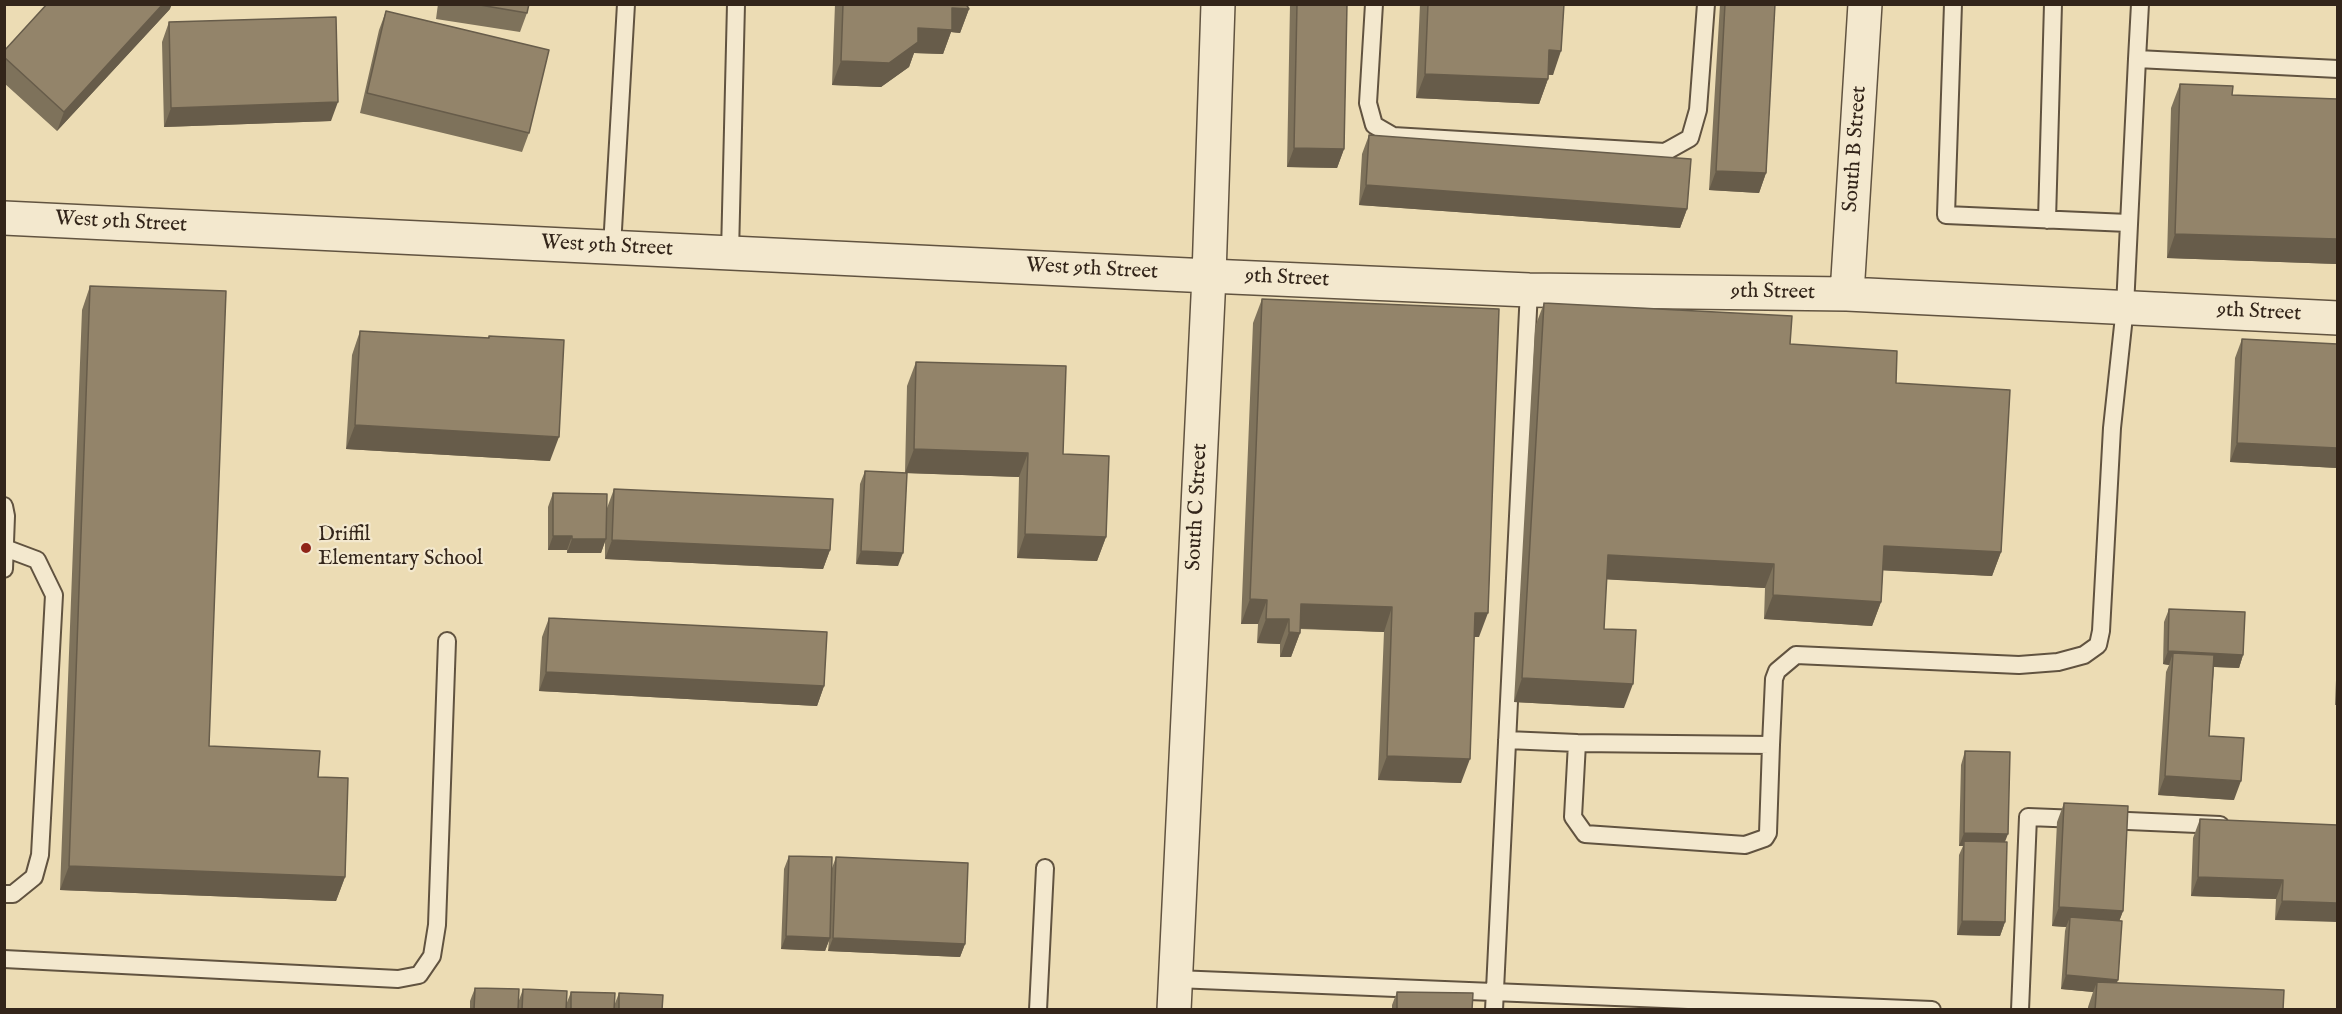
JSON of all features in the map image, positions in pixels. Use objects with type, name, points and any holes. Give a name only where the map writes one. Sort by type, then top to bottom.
[{"type":"street","name":"South C Street","points":[[1175,994],[1209,276],[1218,4]]},
{"type":"street","name":"South B Street","points":[[1847,294],[1865,4]]},
{"type":"street","name":"West 9th Street","points":[[4,218],[1209,276]]},
{"type":"street","name":"9th Street","points":[[1209,276],[1529,290],[1847,294],[2337,318]]},
{"type":"lane","points":[[612,247],[626,4]]},
{"type":"lane","points":[[730,253],[736,4]]},
{"type":"lane","points":[[1374,4],[1368,102],[1374,125],[1393,136],[1665,152],[1690,138],[1698,110],[1706,4]]},
{"type":"lane","points":[[1953,4],[1946,215],[2128,223]]},
{"type":"lane","points":[[2047,220],[2053,4]]},
{"type":"lane","points":[[1577,743],[1573,816],[1586,834],[1745,845],[1765,838],[1768,833],[1774,679],[1777,671],[1796,655],[2019,665],[2058,662],[2084,656],[2098,645],[2102,631],[2112,429],[2125,307],[2140,4]]},
{"type":"lane","points":[[2137,59],[2337,69]]},
{"type":"lane","points":[[1494,1001],[1529,290]]},
{"type":"lane","points":[[4,506],[4,569]]},
{"type":"lane","points":[[4,894],[13,894],[34,877],[40,855],[54,594],[37,560],[5,548]]},
{"type":"lane","points":[[4,960],[398,979],[419,975],[432,956],[437,925],[447,640]]},
{"type":"lane","points":[[1507,740],[1771,745]]},
{"type":"lane","points":[[2020,1010],[2028,818],[2242,826]]},
{"type":"lane","points":[[1038,1010],[1046,868]]},
{"type":"lane","points":[[1175,994],[1932,1010]]},
{"type":"building","points":[[47,4],[163,4],[64,112],[4,57],[4,51]]},
{"type":"building","points":[[474,4],[529,4],[527,13]]},
{"type":"building","points":[[843,4],[966,4],[969,9],[952,8],[952,30],[918,28],[918,42],[889,63],[841,61]]},
{"type":"building","points":[[1297,4],[1347,4],[1344,149],[1294,148]]},
{"type":"building","points":[[1428,4],[1564,4],[1561,51],[1549,50],[1548,79],[1425,74]]},
{"type":"building","points":[[1725,4],[1775,4],[1766,173],[1716,171]]},
{"type":"building","points":[[386,11],[549,50],[529,133],[367,93]]},
{"type":"building","points":[[336,17],[338,102],[171,108],[169,22]]},
{"type":"building","points":[[2180,84],[2233,86],[2232,95],[2337,99],[2337,239],[2175,234]]},
{"type":"building","points":[[1369,135],[1691,159],[1687,209],[1366,185]]},
{"type":"building","points":[[90,286],[226,291],[209,746],[320,751],[318,777],[348,778],[345,877],[69,866]]},
{"type":"building","points":[[1262,299],[1499,309],[1488,613],[1475,613],[1470,759],[1387,756],[1392,607],[1301,604],[1300,633],[1289,632],[1289,619],[1266,619],[1267,600],[1250,599]]},
{"type":"building","points":[[1544,303],[1792,316],[1790,344],[1897,351],[1896,383],[2010,390],[2001,552],[1884,546],[1881,602],[1773,595],[1774,564],[1608,555],[1604,629],[1636,630],[1633,684],[1522,678]]},
{"type":"building","points":[[360,331],[564,340],[559,437],[355,425]]},
{"type":"building","points":[[2242,339],[2337,344],[2337,448],[2237,443]]},
{"type":"building","points":[[916,362],[1066,366],[1063,454],[1109,456],[1106,537],[1025,534],[1028,453],[914,449]]},
{"type":"building","points":[[865,471],[907,473],[903,553],[861,551]]},
{"type":"building","points":[[614,489],[833,499],[830,550],[612,540]]},
{"type":"building","points":[[553,493],[607,494],[606,539],[572,539],[572,536],[553,536]]},
{"type":"building","points":[[2169,609],[2245,612],[2243,655],[2168,651]]},
{"type":"building","points":[[549,618],[827,632],[824,686],[546,672]]},
{"type":"building","points":[[2173,653],[2214,655],[2209,736],[2244,738],[2241,781],[2165,776]]},
{"type":"building","points":[[1965,751],[2010,752],[2008,834],[1964,833]]},
{"type":"building","points":[[2064,803],[2128,806],[2123,911],[2059,907]]},
{"type":"building","points":[[2200,819],[2337,825],[2337,903],[2282,901],[2283,880],[2198,877]]},
{"type":"building","points":[[1964,841],[2007,842],[2005,922],[1962,921]]},
{"type":"building","points":[[789,856],[832,857],[830,938],[786,936]]},
{"type":"building","points":[[836,857],[968,863],[965,944],[833,938]]},
{"type":"building","points":[[2070,917],[2122,921],[2118,980],[2066,975]]},
{"type":"building","points":[[2097,982],[2284,990],[2283,1010],[2095,1010]]},
{"type":"building","points":[[475,988],[519,989],[518,1010],[474,1010]]},
{"type":"building","points":[[523,989],[567,991],[566,1010],[522,1010]]},
{"type":"building","points":[[571,992],[615,993],[614,1010],[571,1010]]},
{"type":"building","points":[[1397,992],[1473,993],[1472,1010],[1397,1010]]},
{"type":"building","points":[[619,993],[663,995],[662,1010],[619,1010]]},
{"type":"place","name":"Driffil Elementary School","points":[[306,548]]}]
